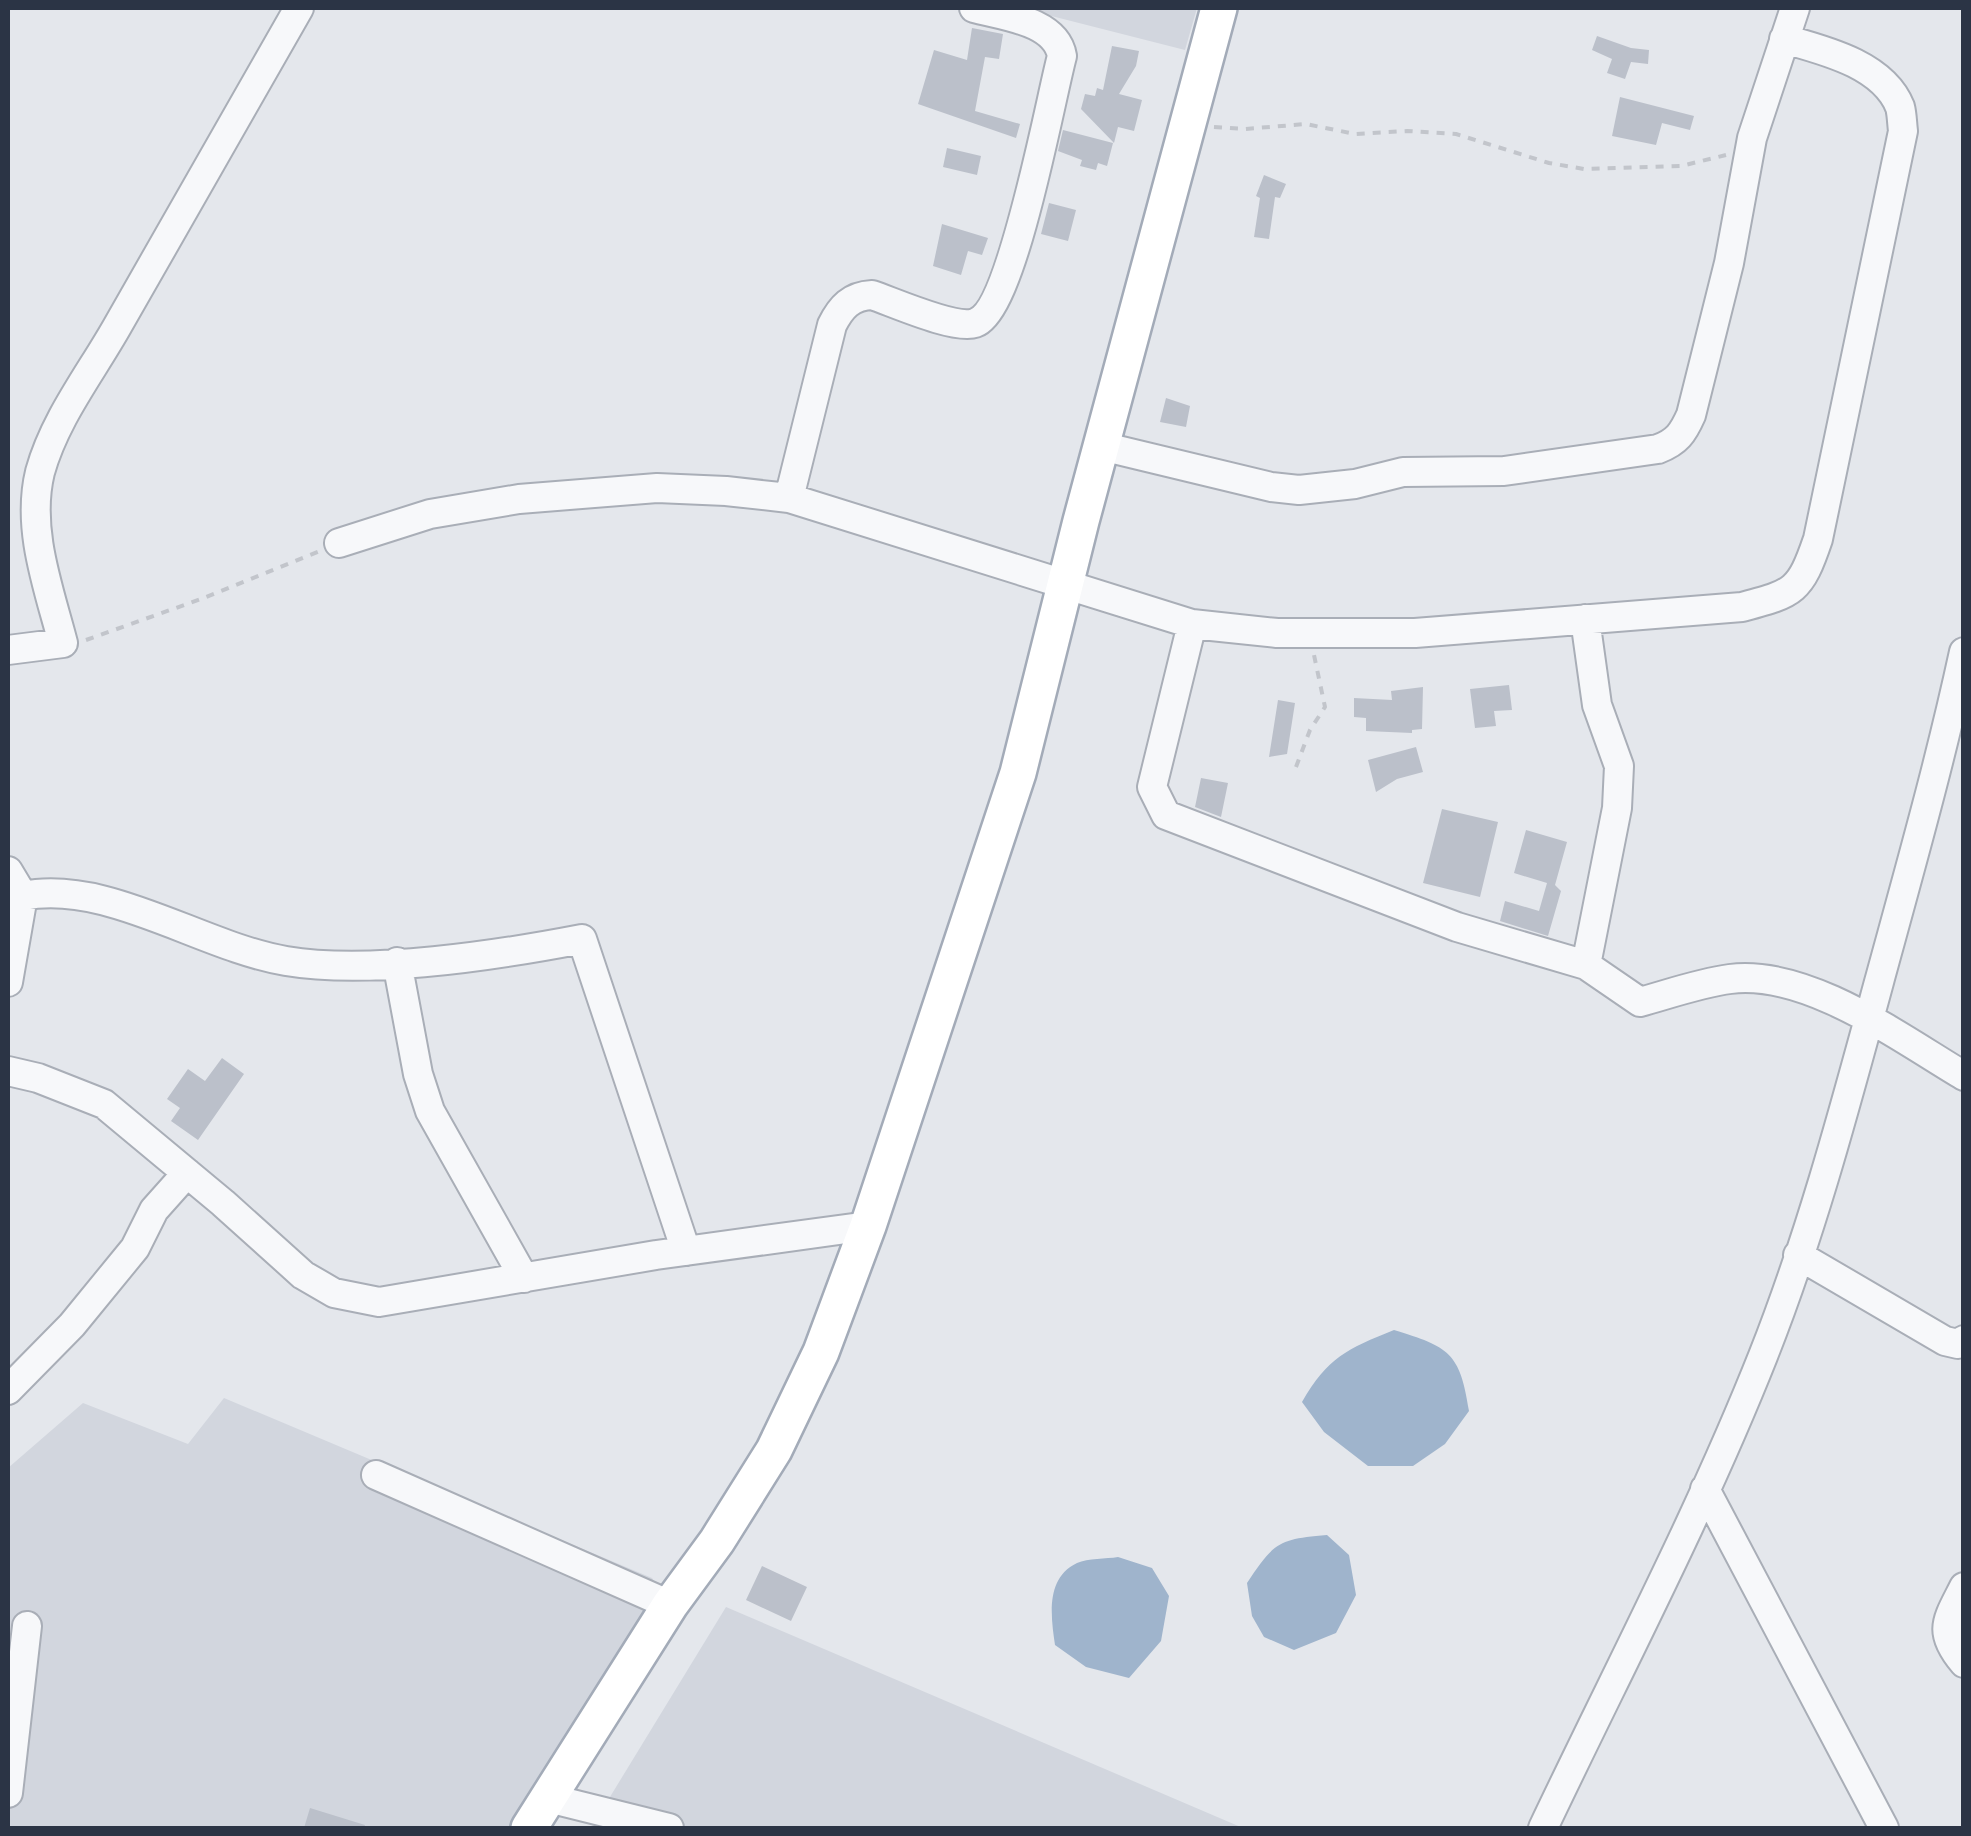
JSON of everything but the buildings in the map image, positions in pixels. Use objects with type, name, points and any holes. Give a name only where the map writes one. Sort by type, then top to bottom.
[{"type":"main road","points":[[529,1828],[774,1450],[821,1352],[868,1226],[1018,773],[1219,8]]},
{"type":"street","points":[[8,650],[63,643],[38,547],[40,473],[60,421],[298,8]]},
{"type":"street","points":[[788,498],[832,325],[845,304],[872,294],[967,324],[984,318],[997,298],[1038,171],[1062,56],[1060,43],[1044,30],[974,8]]},
{"type":"street","points":[[1101,446],[1272,487],[1300,490],[1354,484],[1403,472],[1504,471],[1672,444],[1684,432],[1691,415],[1729,263],[1750,148],[1795,8]]},
{"type":"street","points":[[339,544],[430,514],[518,499],[658,488],[788,498],[1192,624],[1278,633],[1415,633],[1742,607],[1784,596],[1808,569],[1818,539],[1902,132],[1900,107],[1864,68],[1837,54],[1784,39]]},
{"type":"street","points":[[1585,620],[1597,705],[1619,766],[1616,808],[1586,965]]},
{"type":"street","points":[[1192,624],[1152,787],[1166,815],[1457,926],[1586,965],[1640,1002],[1731,979],[1788,984],[1869,1019],[1964,1076]]},
{"type":"street","points":[[1543,1828],[1706,1489],[1764,1353],[1798,1255],[1955,730],[1964,652]]},
{"type":"street","points":[[8,871],[23,896],[8,982]]},
{"type":"street","points":[[23,896],[42,892],[82,894],[284,961],[323,965],[519,951],[582,940],[686,1251]]},
{"type":"street","points":[[396,962],[418,1074],[430,1111],[524,1278]]},
{"type":"street","points":[[8,1071],[38,1078],[104,1104],[303,1275],[334,1293],[379,1302],[686,1251],[868,1226]]},
{"type":"street","points":[[8,1390],[72,1325],[135,1248],[154,1210],[187,1173]]},
{"type":"street","points":[[1798,1255],[1945,1341],[1958,1344],[1964,1340]]},
{"type":"street","points":[[376,1476],[670,1606]]},
{"type":"street","points":[[1706,1489],[1882,1828]]},
{"type":"street","points":[[1964,1587],[1945,1628],[1948,1642],[1964,1662]]},
{"type":"street","points":[[8,1793],[27,1626]]},
{"type":"street","points":[[548,1798],[669,1828]]},
{"type":"path","points":[[1188,122],[1245,129],[1306,124],[1355,134],[1456,134],[1549,163],[1584,169],[1681,166],[1750,148]]},
{"type":"path","points":[[63,643],[90,639],[182,606],[339,544]]},
{"type":"path","points":[[1296,767],[1310,730],[1325,706],[1312,646]]},
{"type":"shaded area","points":[[1020,8],[1197,8],[1185,50]]},
{"type":"shaded area","points":[[224,1398],[652,1578],[670,1605],[529,1828],[8,1828],[8,1468],[83,1403],[188,1444]]},
{"type":"shaded area","points":[[726,1607],[1243,1828],[591,1828]]},
{"type":"water","points":[[1394,1330],[1428,1342],[1449,1355],[1461,1376],[1469,1411],[1445,1444],[1413,1466],[1368,1466],[1324,1432],[1302,1402],[1321,1374],[1340,1356]]},
{"type":"water","points":[[1327,1535],[1349,1555],[1356,1595],[1336,1633],[1294,1650],[1264,1637],[1252,1616],[1247,1583],[1279,1545]]},
{"type":"water","points":[[1118,1557],[1152,1568],[1169,1596],[1161,1641],[1129,1678],[1086,1667],[1055,1645],[1052,1622],[1055,1588],[1067,1570],[1081,1561]]}]
